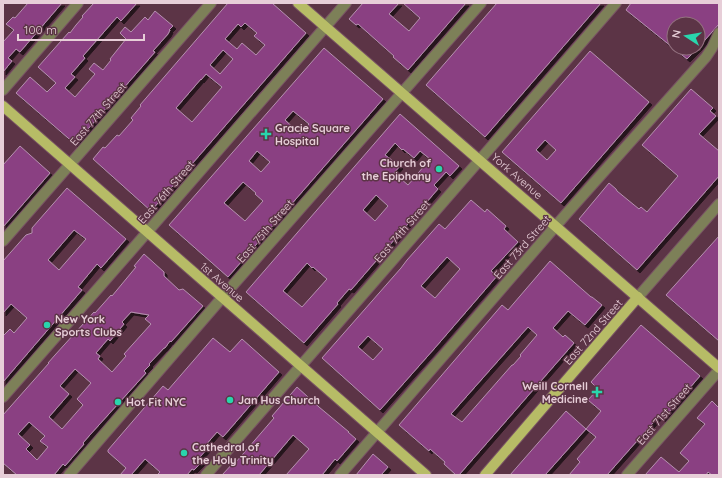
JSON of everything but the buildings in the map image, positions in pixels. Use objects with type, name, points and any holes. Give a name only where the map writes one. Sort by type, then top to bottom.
[{"type":"main road","name":"York Avenue","points":[[298,3],[719,369]]},
{"type":"main road","name":"1st Avenue","points":[[3,106],[426,475]]},
{"type":"main road","name":"East 72nd Street","points":[[484,475],[638,298]]},
{"type":"street","points":[[3,90],[78,3]]},
{"type":"street","name":"East 77th Street","points":[[3,241],[211,3]]},
{"type":"street","name":"East 76th Street","points":[[3,397],[346,3]]},
{"type":"street","name":"East 75th Street","points":[[69,475],[481,3]]},
{"type":"street","name":"East 74th Street","points":[[206,475],[616,3]]},
{"type":"street","name":"East 73rd Street","points":[[340,475],[556,226],[706,57],[719,33]]},
{"type":"street","name":"East 72nd Street","points":[[638,298],[719,204]]},
{"type":"street","name":"East 71st Street","points":[[627,475],[719,369]]},
{"type":"place","name":"Gracie Square Hospital","points":[[266,134]]},
{"type":"place","name":"Church of the Epiphany","points":[[439,169]]},
{"type":"place","name":"New York Sports Clubs","points":[[47,325]]},
{"type":"place","name":"Weill Cornell Medicine","points":[[597,392]]},
{"type":"place","name":"Jan Hus Church","points":[[230,400]]},
{"type":"place","name":"Hot Fit NYC","points":[[118,402]]},
{"type":"place","name":"Cathedral of the Holy Trinity","points":[[184,453]]}]
